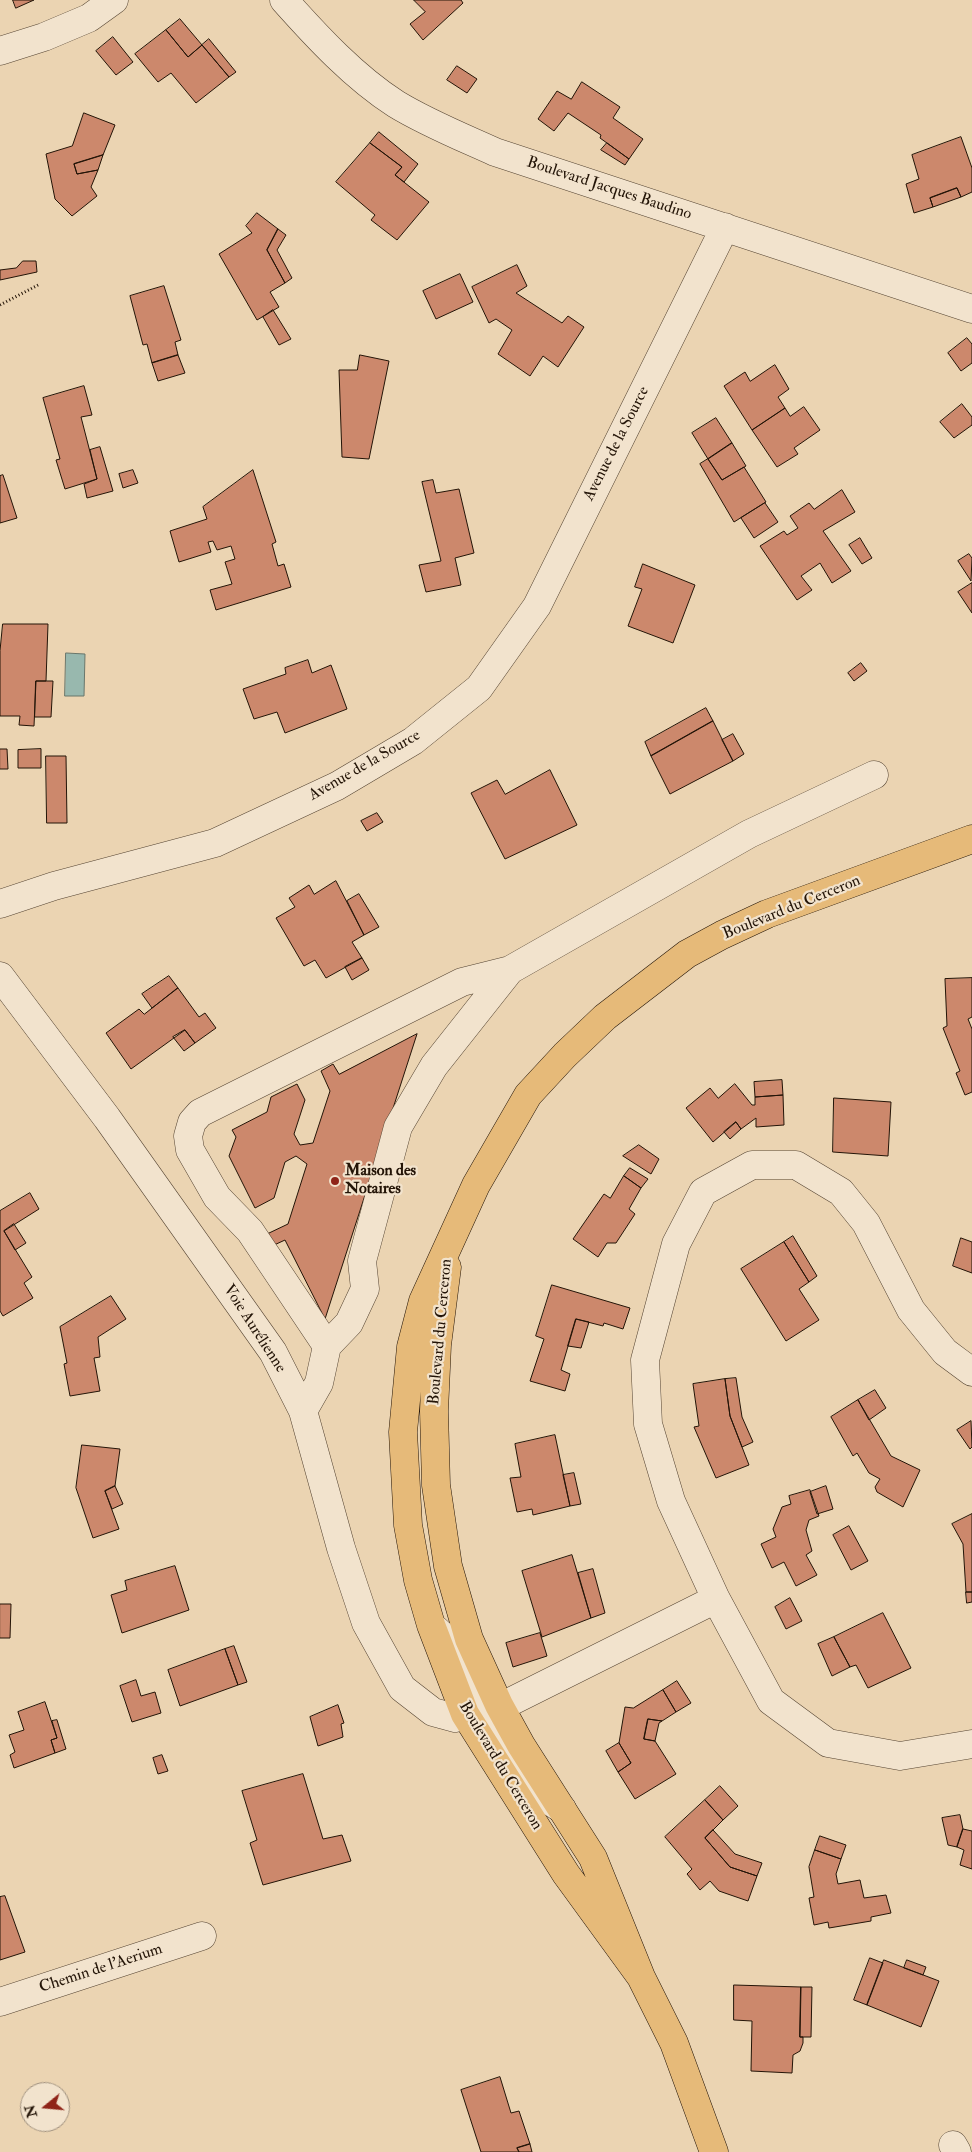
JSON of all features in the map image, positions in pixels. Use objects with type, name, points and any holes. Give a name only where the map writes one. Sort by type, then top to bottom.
[{"type":"main road","name":"Boulevard du Cerceron","points":[[641,1976],[566,1874],[465,1714],[431,1625],[418,1580],[408,1525],[403,1432],[414,1338],[423,1301],[476,1184],[528,1095],[565,1055],[604,1018],[687,954],[767,914],[972,839]]},
{"type":"main road","name":"Boulevard du Cerceron","points":[[450,1240],[437,1345],[434,1411],[436,1486],[448,1566],[469,1639],[498,1706],[593,1858],[641,1976],[674,2042],[714,2152]]},
{"type":"street","points":[[0,51],[44,37],[89,18],[114,0]]},
{"type":"street","name":"Boulevard Jacques Baudino","points":[[284,0],[357,73],[395,103],[444,130],[495,152],[972,309]]},
{"type":"street","name":"Avenue de la Source","points":[[0,904],[54,886],[214,843],[337,786],[413,741],[479,688],[538,606],[725,228]]},
{"type":"street","points":[[327,1346],[250,1231],[217,1197],[190,1150],[188,1136],[192,1122],[200,1113],[462,982],[510,970],[749,834],[874,775]]},
{"type":"street","points":[[303,1411],[319,1383],[327,1346],[349,1323],[365,1289],[362,1262],[398,1127],[434,1066],[510,970]]},
{"type":"street","name":"Voie Aurélienne","points":[[0,976],[107,1118],[273,1352],[303,1411],[341,1548],[366,1623],[402,1688],[433,1712],[455,1718],[465,1714]]},
{"type":"street","points":[[972,1372],[945,1352],[911,1310],[866,1224],[841,1192],[796,1165],[752,1166],[703,1192],[676,1244],[645,1360],[648,1424],[671,1502],[716,1600],[770,1702],[828,1743],[900,1756],[972,1744]]},
{"type":"street","points":[[465,1714],[508,1703],[716,1600]]},
{"type":"street","points":[[431,1625],[454,1646],[474,1696],[483,1702],[498,1706]]},
{"type":"street","points":[[465,1714],[482,1718],[492,1727],[528,1787],[562,1809]]},
{"type":"street","name":"Chemin de l'Aerium","points":[[0,2002],[202,1936]]},
{"type":"path","points":[[0,305],[40,284]]},
{"type":"water","points":[[66,653],[85,654],[84,696],[65,696]]},
{"type":"building","points":[[13,0],[34,0],[16,8]]},
{"type":"building","points":[[414,0],[461,0],[463,3],[423,40],[410,24],[425,12]]},
{"type":"building","points":[[180,19],[202,45],[188,57],[166,30]]},
{"type":"building","points":[[166,30],[188,57],[202,45],[229,77],[196,103],[171,73],[158,82],[135,54]]},
{"type":"building","points":[[113,37],[133,62],[116,75],[96,51]]},
{"type":"building","points":[[209,39],[236,72],[229,77],[202,45]]},
{"type":"building","points":[[457,66],[477,79],[467,93],[447,80]]},
{"type":"building","points":[[582,82],[620,107],[613,118],[643,139],[629,159],[600,138],[601,135],[568,113],[554,131],[538,119],[557,91],[571,99]]},
{"type":"building","points":[[84,113],[115,125],[103,155],[74,164],[77,174],[98,170],[91,187],[97,196],[72,216],[55,199],[46,154],[72,146]]},
{"type":"building","points":[[379,132],[418,164],[404,182],[395,175],[402,167],[370,143]]},
{"type":"building","points":[[961,137],[972,168],[972,192],[961,197],[957,188],[930,198],[933,207],[914,213],[906,184],[919,179],[912,155]]},
{"type":"building","points":[[370,143],[402,167],[395,175],[429,202],[397,240],[371,220],[375,215],[336,182]]},
{"type":"building","points":[[607,143],[629,159],[625,165],[601,150]]},
{"type":"building","points":[[103,155],[98,170],[77,174],[74,164]]},
{"type":"building","points":[[957,188],[961,197],[933,207],[930,198]]},
{"type":"building","points":[[257,213],[278,229],[267,250],[285,283],[270,292],[279,307],[257,320],[219,254],[252,233],[246,226]]},
{"type":"building","points":[[278,229],[286,235],[277,250],[292,278],[285,283],[267,250]]},
{"type":"building","points":[[23,261],[36,261],[37,272],[0,280],[0,270],[16,268]]},
{"type":"building","points":[[517,265],[527,286],[516,293],[562,323],[568,316],[584,327],[558,367],[543,356],[530,376],[498,354],[512,330],[496,319],[489,323],[472,287]]},
{"type":"building","points":[[460,274],[473,302],[436,319],[423,291]]},
{"type":"building","points":[[164,286],[181,340],[175,342],[178,355],[152,363],[147,344],[143,345],[130,296]]},
{"type":"building","points":[[273,310],[291,339],[279,345],[263,317]]},
{"type":"building","points":[[967,338],[972,344],[972,363],[961,371],[948,353]]},
{"type":"building","points":[[178,355],[185,373],[158,381],[152,363]]},
{"type":"building","points":[[360,355],[389,361],[369,459],[342,457],[339,370],[357,370]]},
{"type":"building","points":[[775,365],[789,389],[778,397],[785,408],[752,430],[724,386],[745,372],[750,381]]},
{"type":"building","points":[[84,386],[92,415],[81,417],[97,479],[65,489],[56,460],[60,459],[43,398]]},
{"type":"building","points":[[962,404],[972,417],[972,425],[954,438],[940,422]]},
{"type":"building","points":[[804,407],[820,430],[794,448],[798,454],[777,467],[752,430],[785,408],[790,416]]},
{"type":"building","points":[[716,418],[732,443],[708,459],[692,433]]},
{"type":"building","points":[[732,443],[746,466],[722,480],[708,459]]},
{"type":"building","points":[[100,447],[113,491],[87,498],[84,484],[97,479],[90,450]]},
{"type":"building","points":[[708,459],[722,480],[744,467],[766,502],[734,522],[700,464]]},
{"type":"building","points":[[133,470],[138,483],[123,488],[119,474]]},
{"type":"building","points":[[253,470],[276,542],[272,544],[278,566],[284,564],[291,587],[216,610],[210,590],[232,584],[225,562],[235,559],[231,546],[217,550],[213,541],[208,542],[211,552],[179,562],[170,531],[207,519],[203,507]]},
{"type":"building","points":[[3,475],[17,518],[0,523],[0,476]]},
{"type":"building","points":[[433,480],[436,493],[459,489],[474,553],[455,558],[461,585],[426,592],[419,565],[441,561],[422,482]]},
{"type":"building","points":[[842,490],[855,512],[823,531],[851,571],[832,583],[820,563],[801,576],[812,590],[797,600],[760,546],[784,531],[787,535],[798,528],[790,516],[809,503],[814,509]]},
{"type":"building","points":[[765,503],[778,522],[754,538],[741,518]]},
{"type":"building","points":[[860,538],[872,558],[862,564],[849,545]]},
{"type":"building","points":[[969,554],[972,558],[971,581],[958,561]]},
{"type":"building","points":[[643,564],[695,585],[673,643],[628,626],[642,589],[635,587]]},
{"type":"building","points":[[972,583],[972,613],[958,592]]},
{"type":"building","points":[[3,624],[48,624],[46,681],[36,681],[34,726],[19,725],[20,716],[0,716],[0,651]]},
{"type":"building","points":[[308,660],[312,673],[331,665],[347,709],[285,733],[277,712],[254,719],[243,689],[286,674],[285,668]]},
{"type":"building","points":[[861,663],[867,671],[854,681],[848,673]]},
{"type":"building","points":[[36,681],[53,681],[51,717],[35,717]]},
{"type":"building","points":[[706,708],[713,721],[651,756],[645,742]]},
{"type":"building","points":[[713,721],[733,761],[670,794],[651,756]]},
{"type":"building","points":[[733,734],[744,754],[733,761],[722,740]]},
{"type":"building","points":[[0,749],[7,749],[8,769],[0,769]]},
{"type":"building","points":[[41,749],[41,768],[18,768],[18,750]]},
{"type":"building","points":[[46,756],[66,756],[67,823],[47,823]]},
{"type":"building","points":[[550,770],[577,825],[505,859],[471,793],[497,780],[505,794]]},
{"type":"building","points":[[377,813],[383,822],[367,831],[361,821]]},
{"type":"building","points":[[336,881],[364,935],[352,942],[362,958],[326,978],[315,960],[304,966],[276,918],[295,907],[289,898],[309,885],[314,894]]},
{"type":"building","points":[[359,894],[379,927],[364,935],[347,901]]},
{"type":"building","points":[[362,958],[369,970],[352,980],[345,967]]},
{"type":"building","points":[[169,976],[178,988],[152,1008],[142,994]]},
{"type":"building","points":[[972,978],[972,1017],[968,1019],[972,1029],[972,1092],[965,1095],[956,1073],[960,1071],[943,1028],[947,1026],[945,979]]},
{"type":"building","points":[[178,988],[199,1017],[205,1013],[216,1028],[195,1043],[185,1030],[131,1069],[106,1033],[139,1009],[144,1014]]},
{"type":"building","points":[[185,1030],[195,1043],[184,1051],[173,1037]]},
{"type":"building","name":"Maison des Notaires","points":[[417,1034],[325,1319],[285,1240],[272,1246],[267,1234],[288,1224],[307,1164],[296,1156],[285,1162],[274,1198],[255,1208],[229,1156],[236,1137],[232,1130],[267,1112],[271,1097],[297,1084],[305,1100],[294,1134],[300,1145],[313,1143],[330,1091],[321,1071],[333,1064],[339,1074]]},
{"type":"building","points":[[782,1080],[783,1095],[755,1097],[754,1082]]},
{"type":"building","points":[[735,1084],[752,1105],[755,1105],[755,1097],[783,1095],[784,1125],[756,1127],[756,1118],[741,1129],[736,1122],[713,1142],[686,1108],[710,1088],[718,1098]]},
{"type":"building","points":[[834,1098],[891,1102],[888,1156],[833,1152]]},
{"type":"building","points":[[736,1122],[741,1129],[730,1139],[724,1132]]},
{"type":"building","points":[[639,1145],[659,1159],[651,1174],[623,1156]]},
{"type":"building","points":[[630,1168],[648,1179],[641,1188],[624,1176]]},
{"type":"building","points":[[624,1176],[641,1188],[629,1209],[635,1214],[616,1243],[607,1243],[598,1257],[573,1239],[604,1194],[610,1198]]},
{"type":"building","points":[[30,1193],[39,1209],[4,1231],[32,1277],[24,1283],[33,1298],[3,1316],[0,1311],[0,1211]]},
{"type":"building","points":[[14,1224],[26,1243],[15,1250],[4,1231]]},
{"type":"building","points":[[793,1236],[817,1276],[809,1282],[784,1242]]},
{"type":"building","points":[[961,1238],[972,1242],[972,1273],[953,1266]]},
{"type":"building","points":[[784,1242],[809,1282],[799,1289],[819,1320],[786,1341],[741,1269]]},
{"type":"building","points":[[552,1285],[630,1308],[623,1329],[604,1323],[603,1326],[576,1319],[561,1370],[570,1374],[565,1391],[530,1381],[544,1339],[536,1336]]},
{"type":"building","points":[[111,1296],[126,1319],[98,1337],[100,1357],[94,1358],[100,1391],[70,1396],[64,1364],[67,1363],[60,1327]]},
{"type":"building","points":[[576,1319],[589,1322],[581,1348],[568,1346]]},
{"type":"building","points":[[736,1378],[742,1417],[753,1442],[742,1447],[730,1416],[725,1379]]},
{"type":"building","points":[[725,1379],[730,1416],[749,1465],[716,1478],[694,1427],[699,1426],[693,1384]]},
{"type":"building","points":[[875,1390],[886,1408],[869,1420],[858,1400]]},
{"type":"building","points":[[858,1400],[891,1456],[920,1470],[903,1507],[877,1492],[875,1487],[880,1479],[869,1473],[857,1453],[853,1456],[831,1417]]},
{"type":"building","points":[[971,1421],[972,1447],[970,1449],[957,1430]]},
{"type":"building","points":[[555,1435],[570,1506],[533,1515],[532,1509],[517,1512],[510,1478],[521,1477],[515,1444]]},
{"type":"building","points":[[82,1445],[120,1449],[115,1486],[105,1491],[119,1529],[93,1538],[76,1488]]},
{"type":"building","points":[[574,1473],[581,1504],[570,1506],[563,1475]]},
{"type":"building","points":[[115,1486],[123,1504],[112,1509],[105,1491]]},
{"type":"building","points":[[826,1486],[833,1509],[817,1514],[810,1492]]},
{"type":"building","points":[[810,1490],[819,1516],[809,1520],[806,1530],[812,1551],[806,1555],[817,1575],[796,1586],[784,1562],[772,1568],[761,1544],[776,1537],[773,1529],[782,1507],[791,1504],[789,1496]]},
{"type":"building","points":[[972,1514],[972,1592],[966,1592],[963,1544],[952,1524]]},
{"type":"building","points":[[849,1526],[868,1561],[851,1570],[833,1535]]},
{"type":"building","points":[[572,1555],[591,1618],[542,1637],[522,1571]]},
{"type":"building","points":[[175,1566],[189,1610],[122,1633],[111,1595],[127,1590],[125,1581]]},
{"type":"building","points":[[593,1569],[605,1613],[591,1618],[578,1573]]},
{"type":"building","points":[[966,1592],[972,1592],[972,1602],[967,1603]]},
{"type":"building","points":[[790,1598],[802,1621],[786,1629],[775,1607]]},
{"type":"building","points":[[0,1604],[11,1604],[10,1638],[0,1638]]},
{"type":"building","points":[[883,1613],[911,1668],[868,1688],[856,1665],[850,1667],[834,1637]]},
{"type":"building","points":[[540,1633],[547,1656],[513,1667],[506,1643]]},
{"type":"building","points":[[834,1637],[850,1667],[832,1676],[818,1644]]},
{"type":"building","points":[[234,1646],[247,1682],[238,1685],[225,1649]]},
{"type":"building","points":[[225,1649],[238,1685],[180,1706],[168,1670]]},
{"type":"building","points":[[136,1680],[141,1696],[155,1692],[161,1713],[132,1722],[120,1686]]},
{"type":"building","points":[[677,1681],[691,1703],[676,1712],[663,1690]]},
{"type":"building","points":[[663,1690],[676,1712],[662,1721],[648,1719],[644,1739],[655,1741],[676,1774],[635,1799],[618,1772],[631,1763],[619,1743],[625,1707],[633,1708]]},
{"type":"building","points":[[45,1702],[57,1738],[51,1740],[55,1753],[14,1768],[10,1755],[15,1752],[9,1735],[24,1730],[18,1712]]},
{"type":"building","points":[[338,1705],[344,1723],[341,1724],[343,1737],[318,1746],[310,1717]]},
{"type":"building","points":[[648,1719],[662,1721],[659,1723],[655,1741],[644,1739]]},
{"type":"building","points":[[57,1720],[66,1749],[55,1753],[51,1740],[57,1738],[52,1721]]},
{"type":"building","points":[[619,1743],[631,1763],[618,1772],[606,1751]]},
{"type":"building","points":[[162,1755],[168,1771],[158,1774],[153,1758]]},
{"type":"building","points":[[303,1774],[323,1839],[342,1835],[351,1861],[263,1885],[250,1843],[257,1840],[242,1791]]},
{"type":"building","points":[[720,1786],[738,1806],[723,1820],[705,1800]]},
{"type":"building","points":[[705,1800],[723,1820],[705,1838],[730,1867],[757,1876],[748,1901],[719,1891],[710,1881],[700,1890],[687,1874],[692,1869],[665,1837]]},
{"type":"building","points":[[960,1815],[963,1829],[957,1847],[948,1845],[942,1818]]},
{"type":"building","points":[[963,1829],[972,1831],[972,1869],[960,1865],[964,1850],[957,1847]]},
{"type":"building","points":[[713,1830],[735,1854],[762,1863],[757,1876],[730,1867],[705,1838]]},
{"type":"building","points":[[820,1836],[846,1845],[841,1859],[815,1850]]},
{"type":"building","points":[[815,1850],[841,1859],[836,1874],[838,1884],[860,1880],[864,1898],[886,1895],[891,1913],[871,1917],[871,1921],[829,1928],[828,1922],[814,1925],[809,1898],[814,1897],[809,1867]]},
{"type":"building","points":[[5,1896],[25,1952],[0,1960],[0,1897]]},
{"type":"building","points":[[870,1958],[883,1963],[867,2005],[854,2000]]},
{"type":"building","points":[[884,1960],[939,1981],[921,2027],[867,2005]]},
{"type":"building","points":[[907,1960],[926,1967],[923,1975],[904,1968]]},
{"type":"building","points":[[734,1985],[801,1987],[800,2037],[803,2037],[803,2043],[800,2051],[793,2055],[792,2073],[751,2071],[752,2021],[734,2020]]},
{"type":"building","points":[[801,1987],[812,1987],[811,2037],[800,2037]]},
{"type":"building","points":[[500,2077],[511,2113],[519,2111],[530,2144],[517,2148],[519,2152],[481,2152],[461,2090]]},
{"type":"building","points":[[530,2144],[532,2152],[519,2152],[517,2148]]},
{"type":"place","name":"Maison des Notaires","points":[[335,1181]]}]
